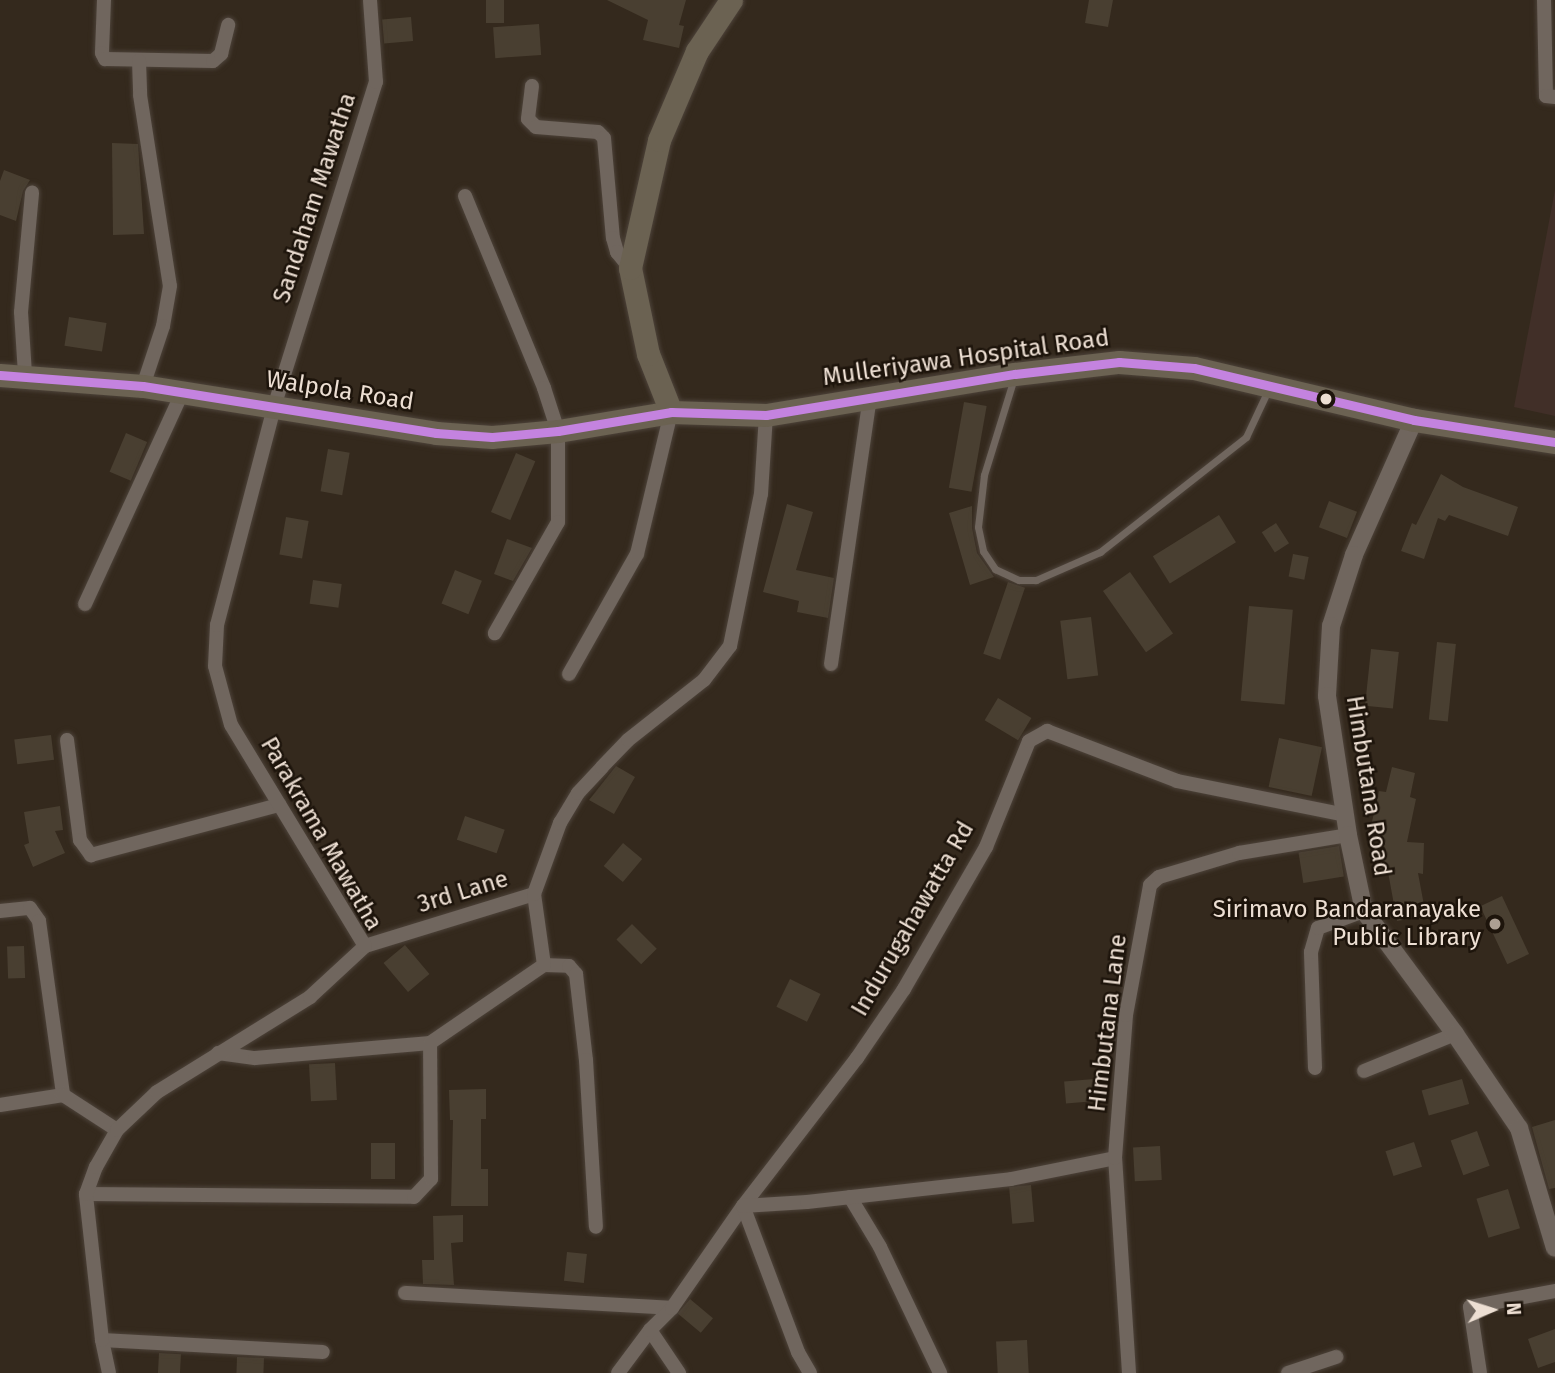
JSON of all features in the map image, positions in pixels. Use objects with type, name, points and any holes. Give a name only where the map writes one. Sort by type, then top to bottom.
[{"type":"main road","points":[[671,412],[648,354],[630,268],[659,140],[697,51],[731,0]]},
{"type":"main road","name":"Mulleriyawa Hospital Road","points":[[671,412],[766,415],[1015,374],[1119,362],[1194,368],[1414,420],[1555,442]]},
{"type":"main road","name":"Walpola Road","points":[[0,375],[25,374],[143,386],[436,433],[492,437],[558,431],[671,412]]},
{"type":"street","points":[[104,0],[102,53],[105,59],[213,61],[221,54],[228,24]]},
{"type":"street","name":"Sandaham Mawatha","points":[[274,407],[376,82],[370,0]]},
{"type":"street","points":[[1544,0],[1546,96],[1555,97]]},
{"type":"street","points":[[139,61],[140,94],[170,286],[163,326],[143,386]]},
{"type":"street","points":[[532,86],[528,119],[536,127],[598,132],[604,138],[613,238],[617,252],[630,268]]},
{"type":"street","points":[[25,374],[21,312],[32,193]]},
{"type":"street","points":[[465,196],[544,388],[558,431],[558,522],[495,633]]},
{"type":"street","points":[[85,604],[182,393]]},
{"type":"street","points":[[831,664],[870,397]]},
{"type":"street","name":"Parakrama Mawatha","points":[[110,1373],[102,1340],[86,1194],[96,1167],[117,1130],[157,1092],[310,997],[365,946],[231,725],[215,666],[216,625],[274,407]]},
{"type":"street","points":[[569,674],[637,554],[671,412]]},
{"type":"street","points":[[544,965],[534,894],[560,823],[578,793],[628,740],[704,680],[730,646],[761,494],[766,415]]},
{"type":"street","name":"Himbutana Road","points":[[1414,420],[1354,555],[1331,626],[1328,696],[1348,835],[1364,911],[1455,1034],[1519,1128],[1555,1248]]},
{"type":"street","name":"Indurugahawatta Rd","points":[[618,1373],[650,1329],[672,1308],[743,1206],[857,1058],[904,989],[986,846],[1029,741],[1047,731],[1177,781],[1345,815]]},
{"type":"street","points":[[66,740],[80,840],[91,855],[279,805]]},
{"type":"street","name":"Himbutana Lane","points":[[1129,1373],[1115,1158],[1126,1015],[1150,885],[1159,877],[1239,853],[1348,835]]},
{"type":"street","name":"3rd Lane","points":[[365,946],[534,894]]},
{"type":"street","points":[[0,911],[30,908],[39,921],[63,1095]]},
{"type":"street","points":[[1315,1068],[1311,952],[1318,928],[1364,911]]},
{"type":"street","points":[[218,1053],[255,1058],[430,1043],[544,965],[569,967],[576,974],[586,1060],[596,1227]]},
{"type":"street","points":[[1364,1071],[1455,1034]]},
{"type":"street","points":[[86,1194],[414,1196],[431,1179],[430,1043]]},
{"type":"street","points":[[0,1105],[63,1095],[117,1130]]},
{"type":"street","points":[[810,1373],[798,1352],[743,1206],[1012,1179],[1115,1158]]},
{"type":"street","points":[[850,1197],[880,1247],[940,1373]]},
{"type":"street","points":[[1480,1373],[1470,1307],[1555,1291]]},
{"type":"street","points":[[405,1293],[672,1308]]},
{"type":"street","points":[[650,1329],[679,1373]]},
{"type":"street","points":[[102,1340],[323,1352]]},
{"type":"street","points":[[1288,1373],[1336,1357]]},
{"type":"lane","points":[[1015,374],[984,475],[978,527],[983,551],[995,569],[1019,580],[1036,580],[1100,552],[1245,437],[1270,386]]},
{"type":"shaded area","points":[[1555,190],[1555,416],[1514,407]]},
{"type":"building","points":[[486,0],[504,0],[504,23],[486,23]]},
{"type":"building","points":[[607,0],[686,0],[679,25],[684,26],[679,48],[643,40],[648,20]]},
{"type":"building","points":[[1089,0],[1113,0],[1108,27],[1085,23]]},
{"type":"building","points":[[411,17],[413,41],[384,43],[382,20]]},
{"type":"building","points":[[539,24],[541,55],[495,58],[493,27]]},
{"type":"building","points":[[112,143],[138,144],[144,234],[113,235]]},
{"type":"building","points":[[4,170],[30,180],[23,191],[16,221],[0,215],[0,181]]},
{"type":"building","points":[[69,317],[107,323],[102,352],[64,346]]},
{"type":"building","points":[[964,402],[987,406],[972,492],[949,488]]},
{"type":"building","points":[[126,433],[147,442],[131,481],[110,472]]},
{"type":"building","points":[[328,449],[350,453],[342,495],[321,491]]},
{"type":"building","points":[[516,453],[535,461],[510,520],[491,512]]},
{"type":"building","points":[[1441,474],[1463,487],[1518,507],[1508,536],[1449,515],[1445,521],[1438,518],[1424,559],[1401,551],[1412,523],[1416,525]]},
{"type":"building","points":[[1329,501],[1357,512],[1347,538],[1319,527]]},
{"type":"building","points":[[787,504],[813,512],[796,570],[834,578],[828,618],[797,612],[799,601],[763,592]]},
{"type":"building","points":[[972,506],[972,528],[977,553],[994,577],[970,585],[949,513]]},
{"type":"building","points":[[1219,515],[1236,542],[1170,583],[1153,556]]},
{"type":"building","points":[[286,517],[309,521],[302,558],[279,554]]},
{"type":"building","points":[[1276,523],[1289,543],[1275,552],[1262,532]]},
{"type":"building","points":[[507,539],[532,548],[513,581],[494,574]]},
{"type":"building","points":[[1293,554],[1309,557],[1304,580],[1289,577]]},
{"type":"building","points":[[455,570],[482,581],[468,614],[442,603]]},
{"type":"building","points":[[1130,572],[1173,633],[1146,652],[1103,591]]},
{"type":"building","points":[[313,580],[342,584],[338,608],[310,604]]},
{"type":"building","points":[[1008,582],[1025,588],[1000,660],[983,654]]},
{"type":"building","points":[[1249,606],[1293,610],[1285,704],[1241,701]]},
{"type":"building","points":[[1091,617],[1098,676],[1067,679],[1060,621]]},
{"type":"building","points":[[1437,642],[1456,644],[1448,722],[1429,720]]},
{"type":"building","points":[[1371,649],[1399,652],[1393,709],[1365,706]]},
{"type":"building","points":[[998,698],[1031,718],[1018,740],[985,720]]},
{"type":"building","points":[[51,735],[54,760],[17,764],[14,740]]},
{"type":"building","points":[[1279,738],[1322,747],[1312,796],[1269,787]]},
{"type":"building","points":[[616,766],[635,777],[614,814],[589,800]]},
{"type":"building","points":[[1392,767],[1415,773],[1410,797],[1416,799],[1407,842],[1424,843],[1423,874],[1418,873],[1426,916],[1397,921],[1388,872],[1379,871],[1381,828],[1371,826],[1379,791],[1386,792]]},
{"type":"building","points":[[60,806],[63,830],[55,831],[65,853],[33,867],[24,845],[29,843],[24,812]]},
{"type":"building","points":[[465,816],[505,830],[497,853],[457,840]]},
{"type":"building","points":[[623,843],[642,859],[623,882],[604,866]]},
{"type":"building","points":[[1339,846],[1344,877],[1303,883],[1299,852]]},
{"type":"building","points":[[1502,896],[1529,954],[1507,964],[1480,906]]},
{"type":"building","points":[[632,924],[657,949],[641,964],[616,940]]},
{"type":"building","points":[[405,945],[429,974],[408,992],[384,963]]},
{"type":"building","points":[[24,946],[25,978],[8,979],[7,947]]},
{"type":"building","points":[[790,979],[821,994],[807,1022],[776,1007]]},
{"type":"building","points":[[335,1063],[337,1100],[311,1101],[309,1064]]},
{"type":"building","points":[[1094,1079],[1096,1101],[1066,1104],[1064,1082]]},
{"type":"building","points":[[1462,1079],[1469,1104],[1429,1116],[1422,1091]]},
{"type":"building","points":[[486,1089],[486,1119],[481,1119],[481,1169],[488,1169],[488,1206],[451,1206],[453,1120],[450,1120],[449,1090]]},
{"type":"building","points":[[1555,1120],[1555,1188],[1549,1189],[1532,1127]]},
{"type":"building","points":[[1477,1131],[1490,1166],[1463,1175],[1451,1141]]},
{"type":"building","points":[[1414,1142],[1422,1167],[1394,1176],[1385,1151]]},
{"type":"building","points":[[371,1143],[395,1143],[395,1179],[371,1179]]},
{"type":"building","points":[[1160,1146],[1162,1180],[1135,1181],[1133,1147]]},
{"type":"building","points":[[1031,1185],[1034,1222],[1012,1224],[1009,1187]]},
{"type":"building","points":[[1508,1189],[1520,1228],[1488,1238],[1476,1199]]},
{"type":"building","points":[[463,1215],[463,1242],[451,1243],[454,1285],[423,1284],[422,1260],[434,1260],[433,1216]]},
{"type":"building","points":[[567,1252],[587,1254],[584,1283],[564,1281]]},
{"type":"building","points":[[690,1299],[713,1318],[701,1333],[678,1314]]},
{"type":"building","points":[[1555,1329],[1555,1362],[1538,1368],[1528,1339]]},
{"type":"building","points":[[1027,1340],[1029,1373],[998,1373],[996,1342]]},
{"type":"building","points":[[159,1353],[181,1354],[180,1373],[158,1373]]},
{"type":"building","points":[[237,1357],[264,1358],[263,1373],[236,1373]]},
{"type":"transit line","points":[[0,375],[143,386],[436,433],[492,437],[558,431],[671,412],[766,415],[1015,374],[1119,362],[1194,368],[1414,420],[1555,442]]},
{"type":"place","name":"Sirimavo Bandaranayake Public Library","points":[[1495,924]]}]
